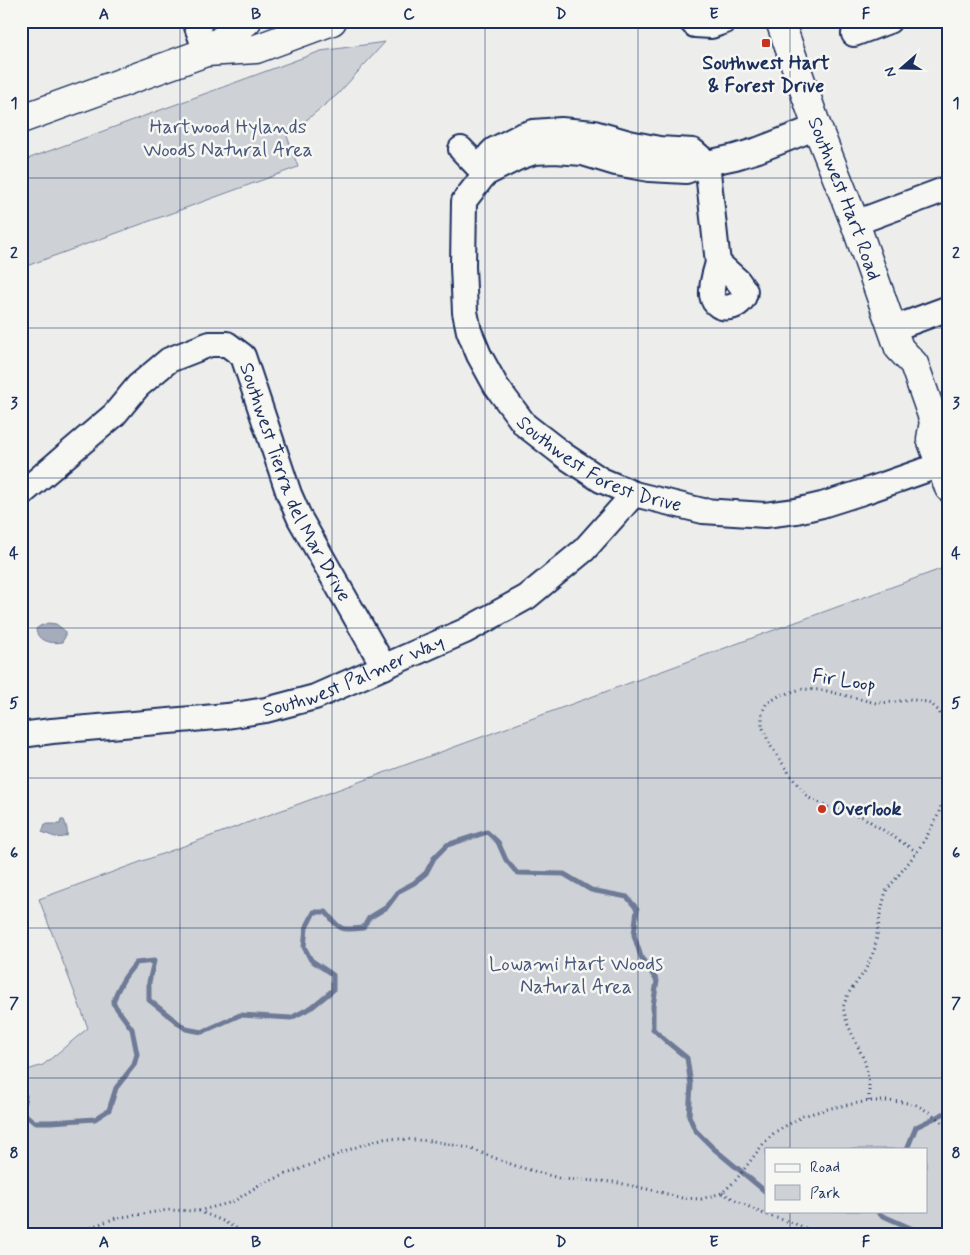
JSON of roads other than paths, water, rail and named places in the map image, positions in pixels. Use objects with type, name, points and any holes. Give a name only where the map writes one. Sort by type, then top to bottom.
[{"type":"main road","points":[[206,52],[247,21]]},
{"type":"main road","points":[[21,119],[206,52],[256,49],[332,21]]},
{"type":"main road","name":"Southwest Hart Road","points":[[780,21],[817,127],[855,223],[896,338],[914,364],[934,421],[931,439],[945,477]]},
{"type":"street","points":[[195,21],[206,52]]},
{"type":"street","points":[[691,21],[695,25],[711,26],[725,21]]},
{"type":"street","points":[[854,34],[889,21]]},
{"type":"street","name":"Southwest Forest Drive","points":[[817,127],[758,150],[707,163],[686,171],[649,170],[583,153],[555,151],[534,152],[485,174],[464,201],[463,266],[465,312],[469,331],[478,355],[496,386],[525,425],[602,480],[634,494],[704,511],[765,515],[796,511],[863,492],[945,477]]},
{"type":"street","points":[[462,149],[485,174]]},
{"type":"street","points":[[707,163],[718,263]]},
{"type":"street","points":[[855,223],[949,188]]},
{"type":"street","points":[[896,338],[949,308]]},
{"type":"street","name":"Southwest Tierra del Mar Drive","points":[[21,494],[114,415],[138,386],[169,360],[210,344],[227,344],[243,356],[289,494],[300,519],[384,667]]},
{"type":"street","name":"Southwest Palmer Way","points":[[21,735],[227,716],[266,710],[315,697],[464,631],[527,597],[584,550],[634,494]]},
{"type":"water","points":[[48,623],[56,624],[65,631],[65,637],[62,642],[54,643],[39,637],[36,629]]},
{"type":"water","points":[[61,820],[64,820],[67,836],[57,837],[42,832],[45,824],[60,824]]},
{"type":"waterway","points":[[21,1095],[25,1096],[22,1112],[34,1122],[95,1119],[109,1110],[116,1088],[134,1065],[137,1054],[132,1029],[113,1003],[122,981],[136,963],[154,961],[149,982],[149,1000],[186,1029],[202,1032],[240,1015],[291,1018],[312,1007],[333,990],[333,975],[311,960],[304,947],[306,928],[314,912],[326,912],[334,923],[341,928],[363,928],[369,918],[387,907],[399,891],[414,883],[426,873],[434,858],[447,845],[487,832],[498,842],[506,860],[517,873],[564,874],[591,890],[627,897],[637,909],[634,935],[641,957],[657,981],[653,1006],[653,1029],[687,1058],[691,1085],[689,1116],[695,1130],[713,1148],[765,1191]]},
{"type":"waterway","points":[[907,1148],[916,1127],[949,1111]]},
{"type":"waterway","points":[[878,1212],[924,1234]]},
{"type":"place","name":"Southwest Hart & Forest Drive","points":[[766,43]]},
{"type":"place","name":"Overlook","points":[[822,809]]},
{"type":"park label","name":"Hartwood Hylands Woods Natural Area","points":[[228,138]]},
{"type":"park label","name":"Lowami Hart Woods Natural Area","points":[[576,976]]}]
